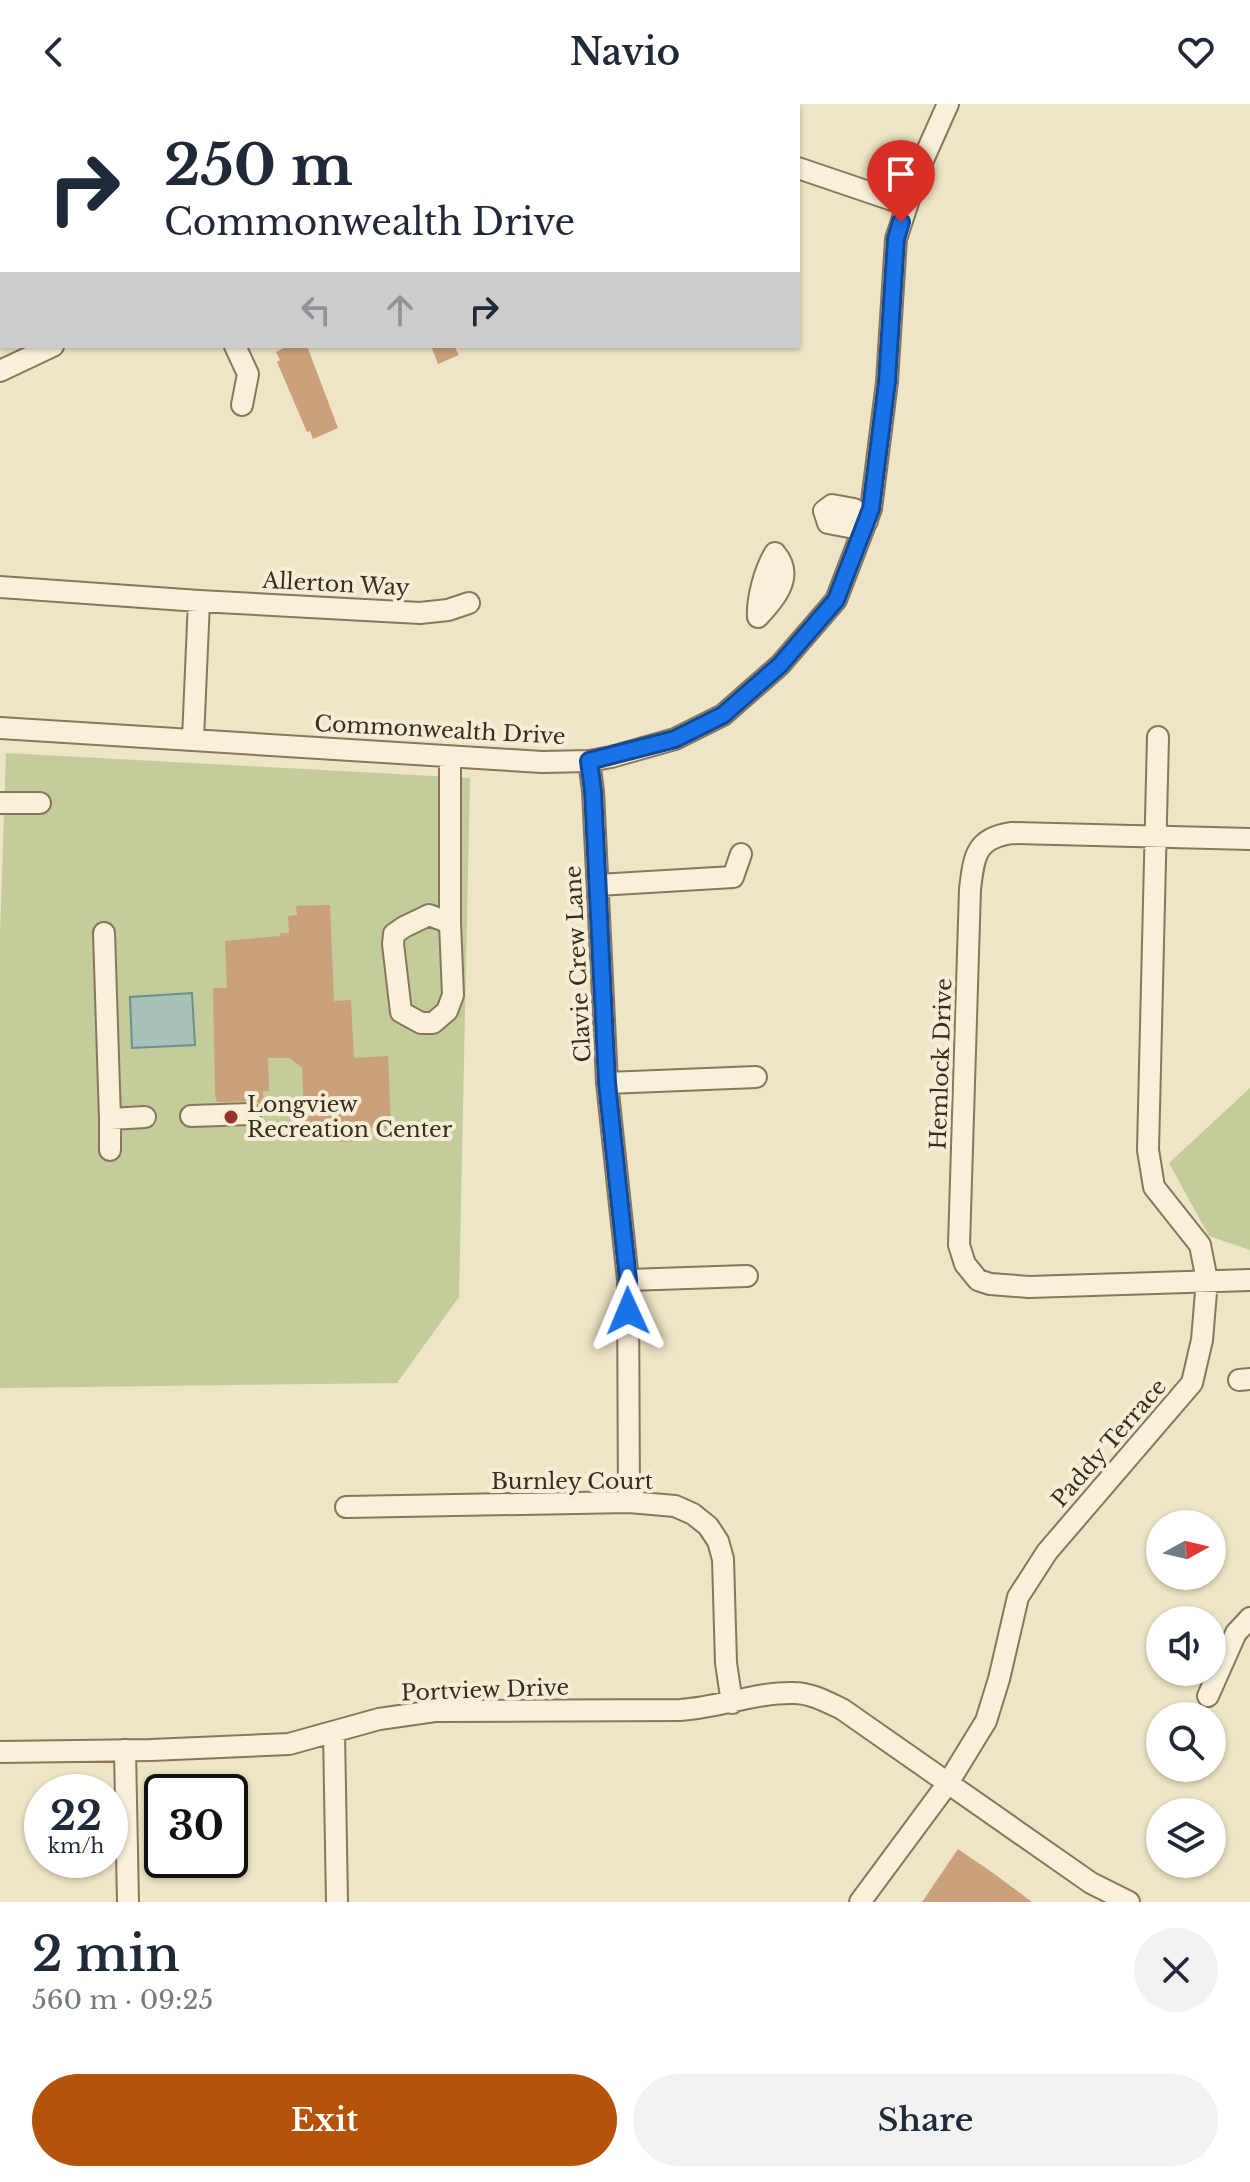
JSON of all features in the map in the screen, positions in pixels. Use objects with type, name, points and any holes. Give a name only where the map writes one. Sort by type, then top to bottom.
[{"type":"street","name":"Commonwealth Drive","points":[[0,728],[542,762],[589,761],[675,739],[723,715],[780,665],[836,600],[862,520],[871,509],[887,382],[896,239],[919,169],[948,104]]},
{"type":"street","points":[[800,169],[907,205]]},
{"type":"street","points":[[0,371],[49,348]]},
{"type":"street","points":[[236,348],[248,374],[242,405]]},
{"type":"street","name":"Allerton Way","points":[[0,587],[420,613],[448,610],[469,603]]},
{"type":"street","points":[[193,739],[199,601]]},
{"type":"street","name":"Paddy Terrace","points":[[860,1902],[948,1783],[986,1721],[1018,1597],[1047,1552],[1192,1383],[1202,1340],[1207,1280],[1200,1245],[1154,1187],[1148,1150],[1158,737]]},
{"type":"street","points":[[450,757],[453,995],[447,1011],[433,1023],[421,1023],[401,1012],[394,934],[429,915],[450,923]]},
{"type":"street","name":"Clavie Crew Lane","points":[[589,761],[607,1083],[628,1280],[629,1502]]},
{"type":"street","points":[[0,803],[40,803]]},
{"type":"street","name":"Hemlock Drive","points":[[1250,839],[1012,833],[995,835],[983,844],[974,857],[969,905],[959,1245],[965,1264],[978,1280],[990,1284],[1029,1287],[1250,1280]]},
{"type":"street","points":[[598,885],[733,877],[741,854]]},
{"type":"street","points":[[104,933],[110,1150]]},
{"type":"street","points":[[607,1083],[756,1077]]},
{"type":"street","points":[[191,1116],[250,1114]]},
{"type":"street","points":[[110,1119],[145,1117]]},
{"type":"street","points":[[628,1280],[747,1276]]},
{"type":"street","name":"Burnley Court","points":[[346,1507],[629,1502],[675,1506],[693,1514],[708,1526],[718,1541],[723,1559],[726,1663],[732,1703]]},
{"type":"street","points":[[1208,1696],[1236,1633],[1250,1618]]},
{"type":"street","name":"Portview Drive","points":[[0,1752],[289,1744],[379,1719],[435,1711],[707,1709],[794,1693],[819,1698],[842,1709],[1091,1883],[1129,1902]]},
{"type":"street","points":[[334,1733],[337,1902]]},
{"type":"street","points":[[125,1750],[128,1902]]},
{"type":"green space","name":"Longview Recreation Center","points":[[6,753],[470,778],[459,1297],[397,1383],[0,1388],[0,936]]},
{"type":"green space","points":[[1250,1088],[1250,1250],[1209,1236],[1169,1163]]},
{"type":"water","points":[[192,993],[195,1045],[132,1048],[130,997]]},
{"type":"building","points":[[283,348],[308,348],[338,428],[313,439],[310,431],[307,432],[277,362],[280,360],[276,352]]},
{"type":"building","points":[[432,348],[455,348],[459,355],[438,364]]},
{"type":"building","name":"Longview Recreation Center","points":[[330,905],[334,1001],[351,1000],[354,1058],[388,1056],[391,1128],[359,1129],[359,1141],[338,1142],[337,1134],[305,1131],[302,1068],[290,1058],[268,1058],[269,1091],[263,1091],[264,1104],[250,1101],[217,1102],[215,1093],[213,988],[227,988],[225,941],[289,933],[288,916],[297,915],[296,906]]},
{"type":"building","points":[[958,1849],[993,1873],[1032,1902],[922,1902]]},
{"type":"place","name":"Longview Recreation Center","points":[[231,1117]]},
{"type":"route","points":[[628,1311],[628,1280],[607,1083],[589,761],[675,739],[723,715],[780,665],[836,600],[871,509],[887,382],[896,239],[901,222]]}]
